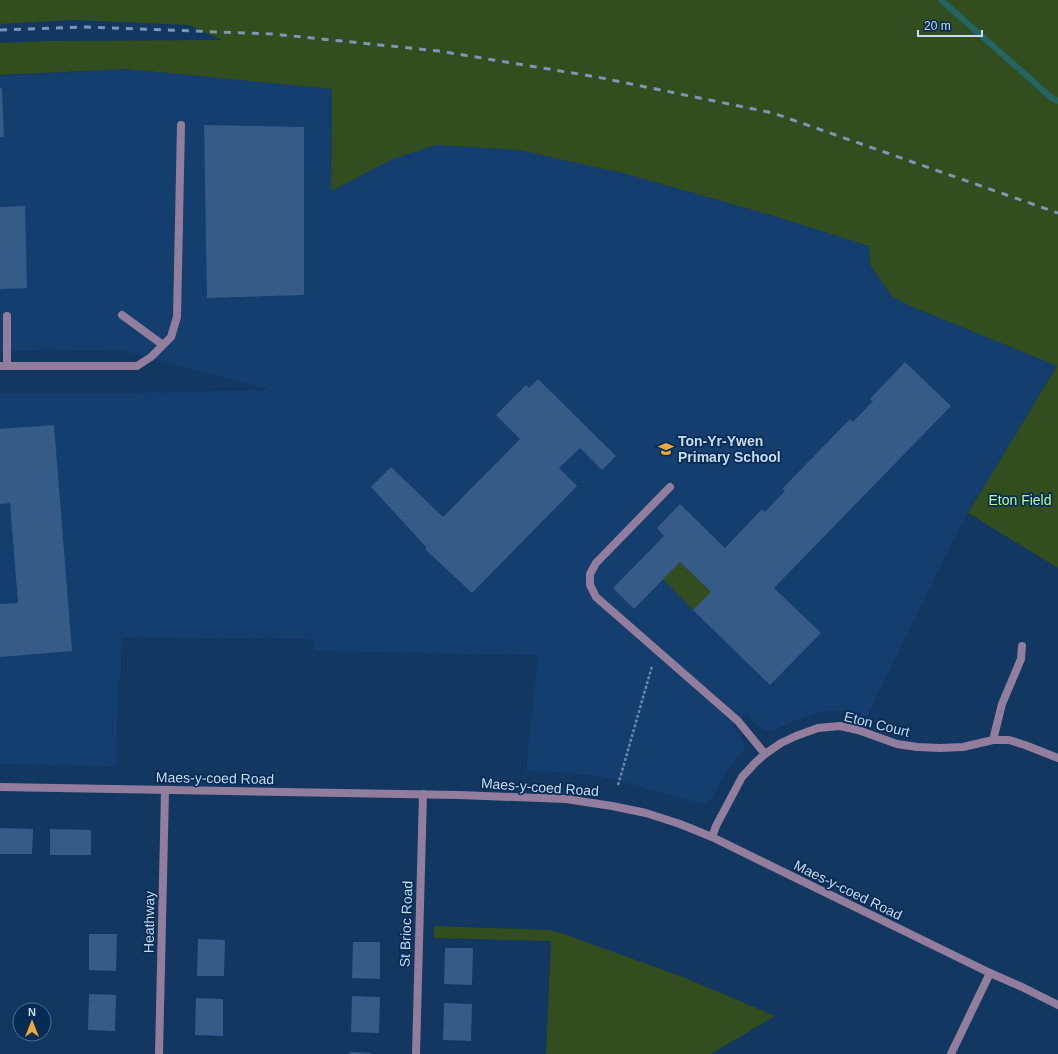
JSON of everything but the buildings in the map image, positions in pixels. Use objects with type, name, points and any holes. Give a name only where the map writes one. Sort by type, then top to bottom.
[{"type":"street","points":[[7,316],[4,366],[137,366],[151,357],[171,337],[177,317],[182,125]]},
{"type":"street","points":[[122,315],[163,345]]},
{"type":"street","points":[[670,487],[596,562],[590,574],[590,585],[596,597],[738,721],[765,754]]},
{"type":"street","points":[[993,740],[1002,704],[1021,659],[1022,646]]},
{"type":"street","name":"Eton Court","points":[[712,837],[719,820],[742,777],[755,763],[781,743],[818,728],[840,726],[858,730],[897,744],[917,747],[940,748],[963,746],[993,740],[1008,740],[1058,758]]},
{"type":"street","name":"Maes-y-coed Road","points":[[0,787],[423,794],[566,799],[646,813],[665,818],[712,837],[1058,1005]]},
{"type":"street","name":"Heathway","points":[[159,1054],[165,790]]},
{"type":"street","name":"St Brioc Road","points":[[416,1054],[423,794]]},
{"type":"street","points":[[951,1054],[990,973]]},
{"type":"path","points":[[618,785],[656,650]]},
{"type":"shaded area","name":"Ton-Yr-Ywen Primary School","points":[[127,69],[332,89],[331,191],[393,159],[436,145],[519,150],[623,173],[774,216],[869,246],[870,265],[915,308],[1057,366],[968,513],[867,716],[846,711],[826,711],[802,718],[773,730],[764,730],[751,720],[747,713],[732,727],[738,732],[743,740],[745,748],[725,774],[712,798],[704,804],[600,776],[526,771],[538,655],[314,651],[314,639],[122,637],[121,672],[118,685],[116,766],[0,764],[0,393],[123,393],[270,390],[121,350],[0,351],[0,76]]},
{"type":"green space","name":"Eton Field","points":[[0,0],[1058,0],[1058,568],[968,513],[1057,366],[915,308],[893,297],[870,265],[869,246],[774,216],[623,173],[519,150],[436,145],[393,159],[331,191],[332,89],[127,69],[0,75],[0,43],[48,41],[222,40],[189,25],[75,20],[0,24]]},
{"type":"green space","points":[[680,562],[711,592],[693,610],[663,579]]},
{"type":"green space","points":[[434,926],[549,930],[558,932],[683,977],[775,1016],[711,1054],[546,1054],[551,941],[434,938]]},
{"type":"waterway","points":[[941,0],[1053,99],[1058,101]]},
{"type":"railway","points":[[0,30],[86,27],[273,34],[439,51],[597,77],[773,113],[1058,213]]},
{"type":"place","name":"Ton-Yr-Ywen Primary School","points":[[666,449]]}]
